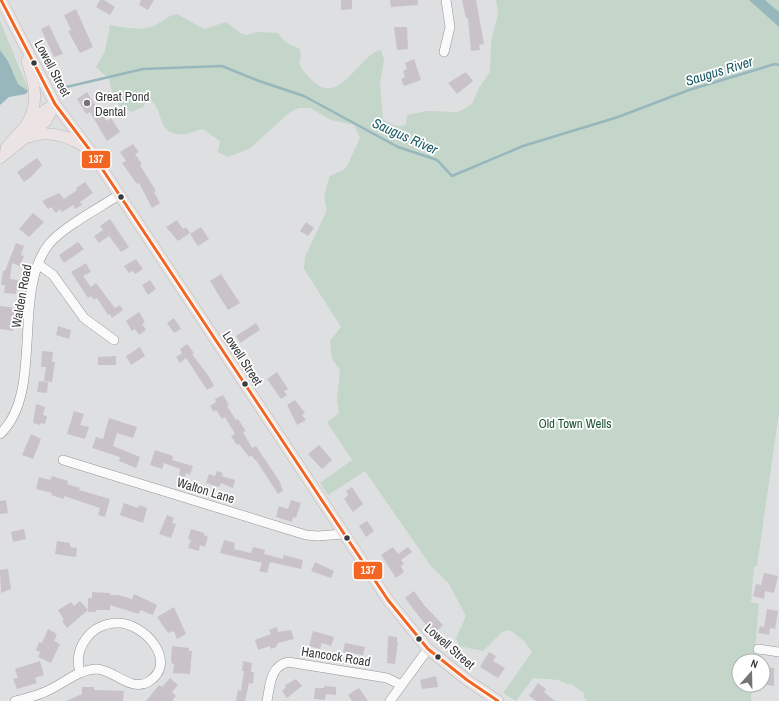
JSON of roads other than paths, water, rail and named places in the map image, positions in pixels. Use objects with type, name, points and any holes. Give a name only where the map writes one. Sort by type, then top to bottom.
[{"type":"main road","name":"Lowell Street","points":[[1,0],[56,104],[89,149],[388,600],[428,649],[498,701]]},
{"type":"main road","points":[[18,32],[36,93],[33,111],[27,123]]},
{"type":"main road","points":[[0,155],[27,123],[42,111],[56,104]]},
{"type":"main road","points":[[0,158],[46,121],[56,104]]},
{"type":"main road","points":[[26,138],[38,134],[55,134],[70,138],[89,149]]},
{"type":"street","points":[[444,52],[450,25],[446,0]]},
{"type":"street","name":"Walden Road","points":[[0,434],[12,420],[20,400],[34,282],[38,264],[47,247],[58,235],[119,195]]},
{"type":"street","points":[[38,264],[53,275],[84,318],[114,340]]},
{"type":"street","name":"Walton Lane","points":[[63,460],[306,535],[318,536],[343,534]]},
{"type":"street","points":[[15,701],[43,693],[80,673],[90,670],[111,672],[132,683],[145,683],[152,679],[157,673],[160,657],[154,643],[143,631],[131,625],[112,623],[100,626],[92,631],[82,644],[78,656],[80,673]]},
{"type":"street","points":[[390,701],[428,649]]},
{"type":"street","points":[[758,649],[779,652]]},
{"type":"street","name":"Hancock Road","points":[[267,701],[273,672],[279,665],[288,662],[387,678],[401,685]]},
{"type":"water","points":[[749,0],[765,0],[779,12],[779,27]]},
{"type":"water","points":[[0,50],[8,61],[18,84],[28,91],[26,94],[9,97],[0,105]]},
{"type":"waterway","name":"Saugus River","points":[[62,88],[143,69],[222,66],[259,81],[304,96],[398,147],[437,160],[452,176],[523,146],[618,117],[689,90],[775,64],[779,65]]},
{"type":"place","name":"Great Pond Dental","points":[[87,103]]},
{"type":"park label","name":"Old Town Wells","points":[[575,423]]}]
